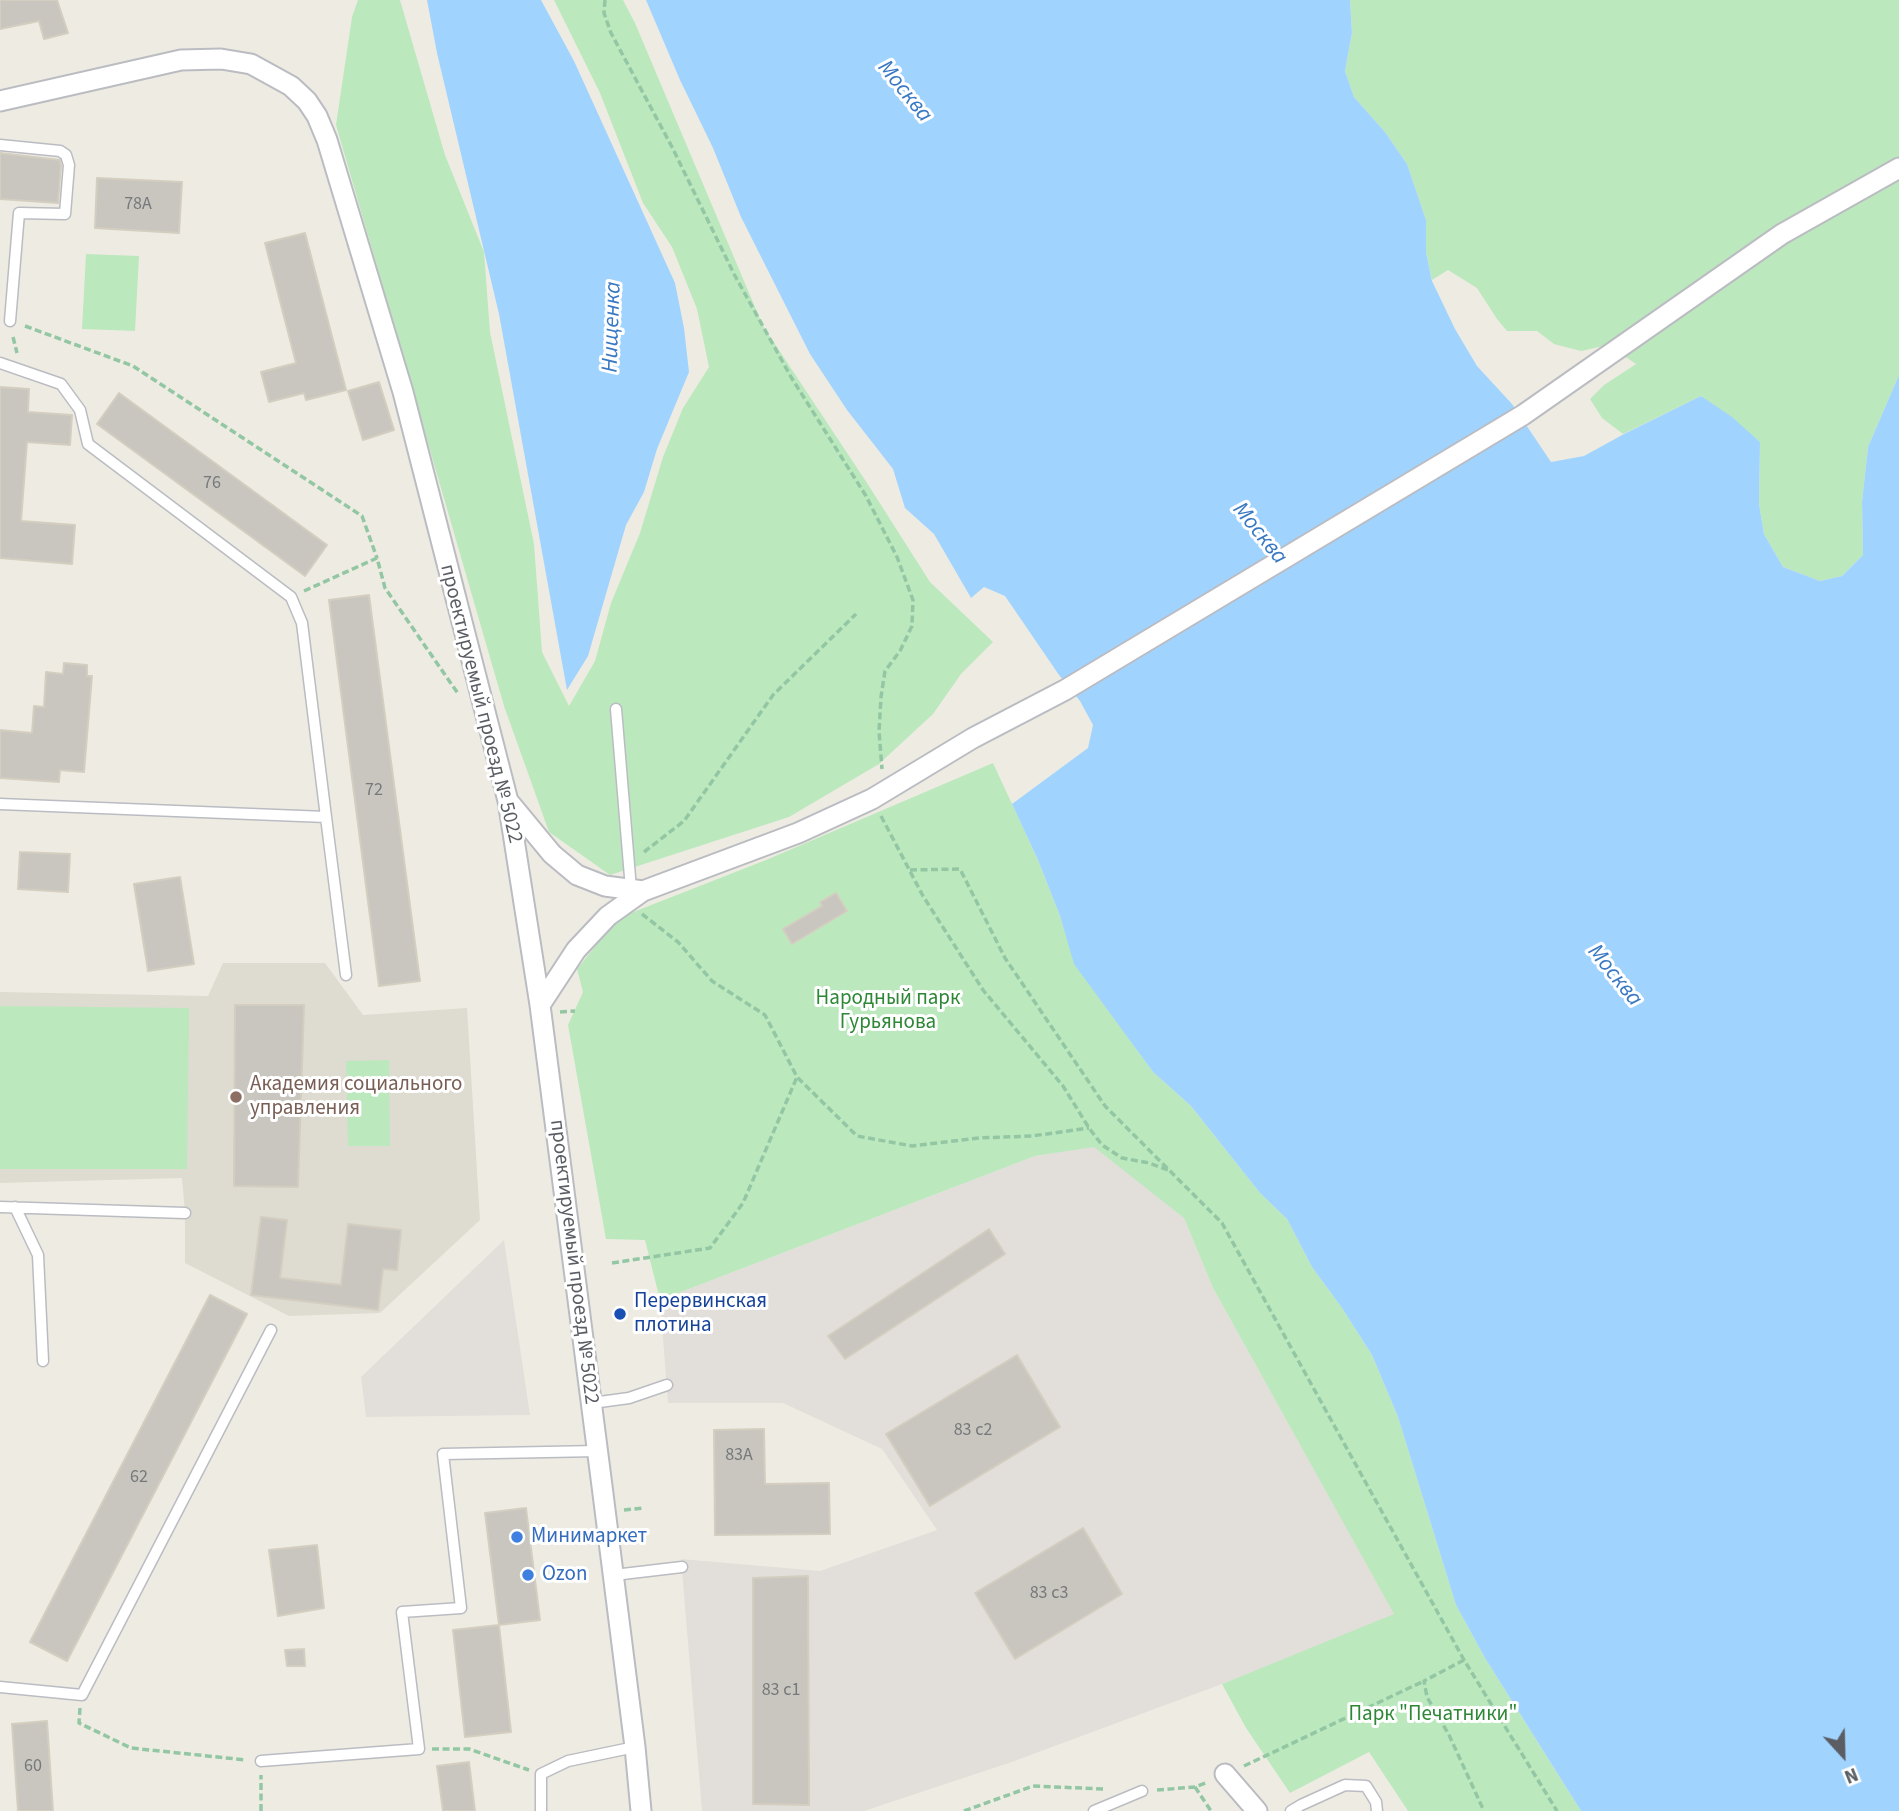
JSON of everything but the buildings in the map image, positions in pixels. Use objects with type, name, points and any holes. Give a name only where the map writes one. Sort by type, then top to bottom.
[{"type":"street","name":"проектируемый проезд № 5022","points":[[0,101],[181,60],[220,59],[251,64],[292,86],[317,116],[327,139],[403,392],[508,801],[540,1005],[614,1575],[641,1811]]},
{"type":"street","points":[[540,1005],[576,950],[637,890],[798,833],[878,796],[973,738],[1066,690],[1523,415],[1782,234],[1899,168]]},
{"type":"street","points":[[508,801],[552,854],[577,875],[605,886],[637,890]]},
{"type":"street","points":[[1225,1774],[1257,1811]]},
{"type":"lane","points":[[0,145],[60,151],[66,155],[69,165],[65,214],[19,213],[10,321]]},
{"type":"lane","points":[[0,363],[61,384],[80,410],[88,444],[291,597],[302,623],[346,975]]},
{"type":"lane","points":[[616,709],[629,864],[637,890]]},
{"type":"lane","points":[[0,804],[326,817]]},
{"type":"lane","points":[[15,1207],[38,1255],[43,1361]]},
{"type":"lane","points":[[0,1208],[185,1213]]},
{"type":"lane","points":[[0,1688],[82,1695],[271,1330]]},
{"type":"lane","points":[[592,1403],[629,1398],[667,1385]]},
{"type":"lane","points":[[261,1761],[419,1749],[402,1612],[461,1608],[443,1454],[598,1451]]},
{"type":"lane","points":[[614,1575],[682,1567]]},
{"type":"lane","points":[[541,1811],[541,1774],[568,1761],[635,1747]]},
{"type":"lane","points":[[1291,1811],[1345,1785],[1366,1786],[1376,1801],[1377,1811]]},
{"type":"lane","points":[[1097,1810],[1142,1791]]},
{"type":"path","points":[[605,0],[604,13],[611,33],[672,147],[734,274],[791,377],[866,496],[897,557],[913,600],[912,626],[900,651],[885,671],[879,732],[878,796],[910,870],[923,896],[983,990],[1063,1086],[1102,1145],[1122,1158],[1169,1170]]},
{"type":"path","points":[[10,321],[21,370]]},
{"type":"path","points":[[10,321],[133,366],[362,516],[385,588],[464,702]]},
{"type":"path","points":[[291,597],[377,558]]},
{"type":"path","points":[[629,864],[684,821],[773,695],[856,614]]},
{"type":"path","points":[[910,870],[960,869],[1006,958],[1105,1106],[1222,1223],[1464,1660],[1557,1811]]},
{"type":"path","points":[[640,913],[678,942],[712,981],[765,1016],[797,1077],[857,1136],[912,1146],[979,1138],[1032,1136],[1089,1128]]},
{"type":"path","points":[[612,1263],[710,1248],[743,1203],[797,1077]]},
{"type":"path","points":[[964,1811],[1033,1786],[1142,1791],[1195,1787],[1464,1660]]},
{"type":"path","points":[[1424,1681],[1426,1697],[1449,1735],[1482,1811]]},
{"type":"path","points":[[79,1723],[131,1748],[261,1761],[261,1811]]},
{"type":"path","points":[[419,1749],[469,1749],[541,1774]]},
{"type":"path","points":[[1195,1787],[1211,1811]]},
{"type":"shaded area","name":"Академия социального управления","points":[[223,963],[325,963],[363,1015],[467,1008],[480,1220],[380,1313],[289,1316],[185,1263],[182,1178],[0,1183],[0,992],[208,996]]},
{"type":"shaded area","points":[[1096,1146],[1184,1218],[1213,1288],[1395,1615],[1222,1684],[1009,1763],[864,1811],[702,1811],[681,1559],[820,1571],[937,1530],[882,1449],[783,1403],[668,1403],[660,1300],[1035,1156]]},
{"type":"shaded area","points":[[504,1240],[530,1415],[366,1417],[361,1377]]},
{"type":"green space","points":[[358,0],[400,0],[445,155],[484,252],[490,332],[534,544],[542,652],[569,706],[595,661],[611,603],[640,533],[663,457],[683,408],[709,367],[697,309],[672,247],[643,203],[600,93],[554,0],[623,0],[763,326],[930,582],[993,642],[961,674],[933,714],[879,764],[789,817],[610,875],[549,832],[504,706],[336,125],[352,17]]},
{"type":"green space","points":[[1350,0],[1899,0],[1899,375],[1868,447],[1862,502],[1863,555],[1842,576],[1820,581],[1783,567],[1764,534],[1759,504],[1760,442],[1701,396],[1623,434],[1602,418],[1590,399],[1604,385],[1636,364],[1608,345],[1581,351],[1554,344],[1537,331],[1507,331],[1477,288],[1448,270],[1432,280],[1426,252],[1426,220],[1407,164],[1385,132],[1354,97],[1345,71],[1352,33]]},
{"type":"green space","points":[[86,254],[139,256],[135,331],[82,329]]},
{"type":"green space","name":"Народный парк Гурьянова","points":[[993,763],[1038,860],[1075,964],[1153,1072],[1191,1106],[1260,1193],[1287,1219],[1312,1267],[1372,1355],[1398,1417],[1456,1605],[1485,1658],[1581,1811],[1408,1811],[1369,1752],[1290,1793],[1246,1728],[1222,1684],[1394,1614],[1213,1288],[1184,1218],[1094,1147],[1035,1156],[660,1300],[645,1240],[606,1239],[568,1025],[583,992],[577,969],[618,918],[766,860]]},
{"type":"green space","points":[[0,1006],[189,1008],[187,1169],[0,1169]]},
{"type":"green space","points":[[389,1060],[390,1146],[348,1146],[346,1061]]},
{"type":"water","name":"Нищенка","points":[[427,0],[541,0],[574,61],[675,283],[689,372],[657,449],[644,492],[626,525],[588,656],[567,690],[499,314]]},
{"type":"water","name":"Москва","points":[[646,0],[1350,0],[1352,33],[1345,71],[1354,97],[1385,132],[1407,164],[1426,220],[1426,252],[1432,281],[1455,329],[1477,366],[1512,404],[1551,462],[1584,456],[1701,396],[1732,417],[1760,442],[1759,504],[1764,534],[1783,567],[1820,581],[1842,576],[1863,555],[1862,502],[1868,447],[1899,375],[1899,1811],[1581,1811],[1485,1658],[1456,1605],[1398,1417],[1372,1355],[1312,1267],[1287,1219],[1260,1193],[1191,1106],[1153,1072],[1074,964],[1060,916],[1012,804],[1088,748],[1093,725],[1080,701],[1005,596],[984,587],[971,598],[934,534],[905,508],[893,469],[847,410],[810,354],[741,217]]},
{"type":"place","name":"Академия социального управления","points":[[236,1097]]},
{"type":"place","name":"Перервинская плотина","points":[[620,1314]]},
{"type":"place","name":"Минимаркет","points":[[517,1537]]},
{"type":"place","name":"Ozon","points":[[528,1575]]},
{"type":"park label","name":"Парк \"Печатники\"","points":[[1433,1715]]}]
